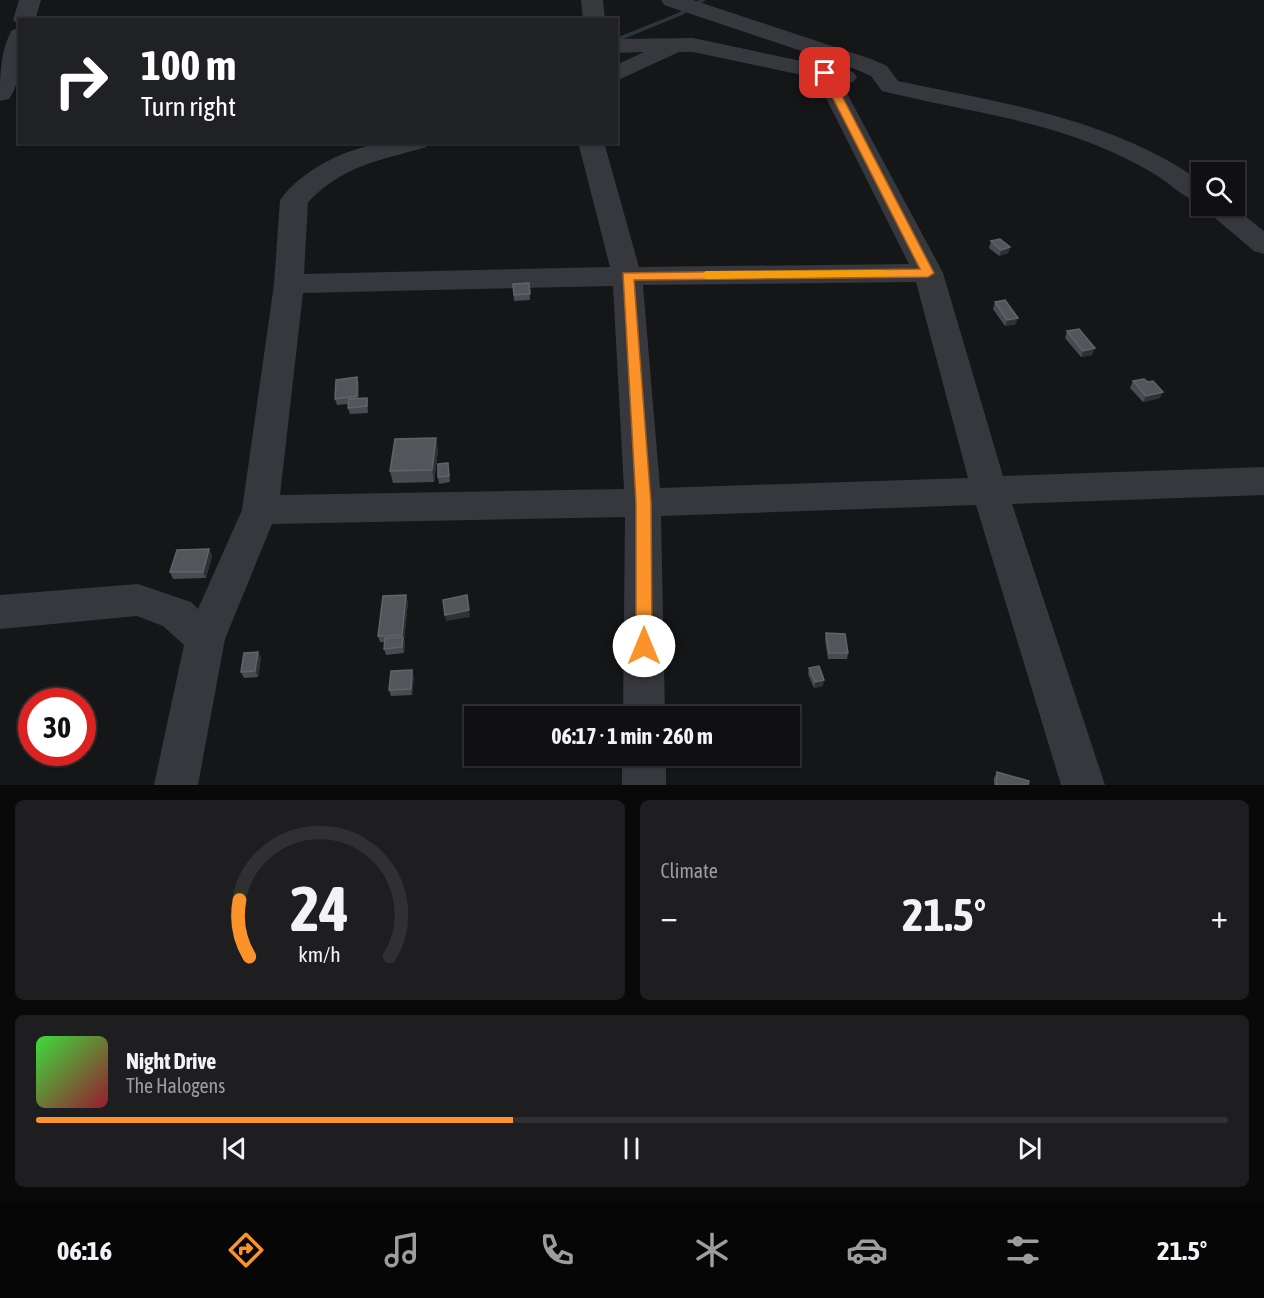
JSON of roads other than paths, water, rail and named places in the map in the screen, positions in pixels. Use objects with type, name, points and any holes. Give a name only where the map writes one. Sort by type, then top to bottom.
[{"type":"street","points":[[25,18],[30,0]]},
{"type":"street","points":[[592,0],[594,18]]},
{"type":"street","points":[[672,0],[863,64],[879,71],[890,86]]},
{"type":"street","points":[[0,94],[18,42]]},
{"type":"street","points":[[618,46],[693,45],[890,86],[1090,133],[1143,154],[1191,187]]},
{"type":"street","points":[[618,73],[657,58],[676,46]]},
{"type":"street","points":[[825,73],[928,273],[988,489],[1083,785]]},
{"type":"street","points":[[176,785],[205,639],[260,510],[289,284],[294,200],[317,178],[340,164],[410,144]]},
{"type":"street","points":[[592,144],[627,276],[643,503],[644,706]]},
{"type":"street","points":[[1228,216],[1264,245]]},
{"type":"street","points":[[289,284],[627,276],[928,273]]},
{"type":"street","points":[[260,510],[643,503],[1264,481]]},
{"type":"street","points":[[0,612],[138,600],[177,614],[205,639]]},
{"type":"street","points":[[644,766],[644,785]]},
{"type":"waterway","points":[[618,39],[680,14],[703,0]]}]
